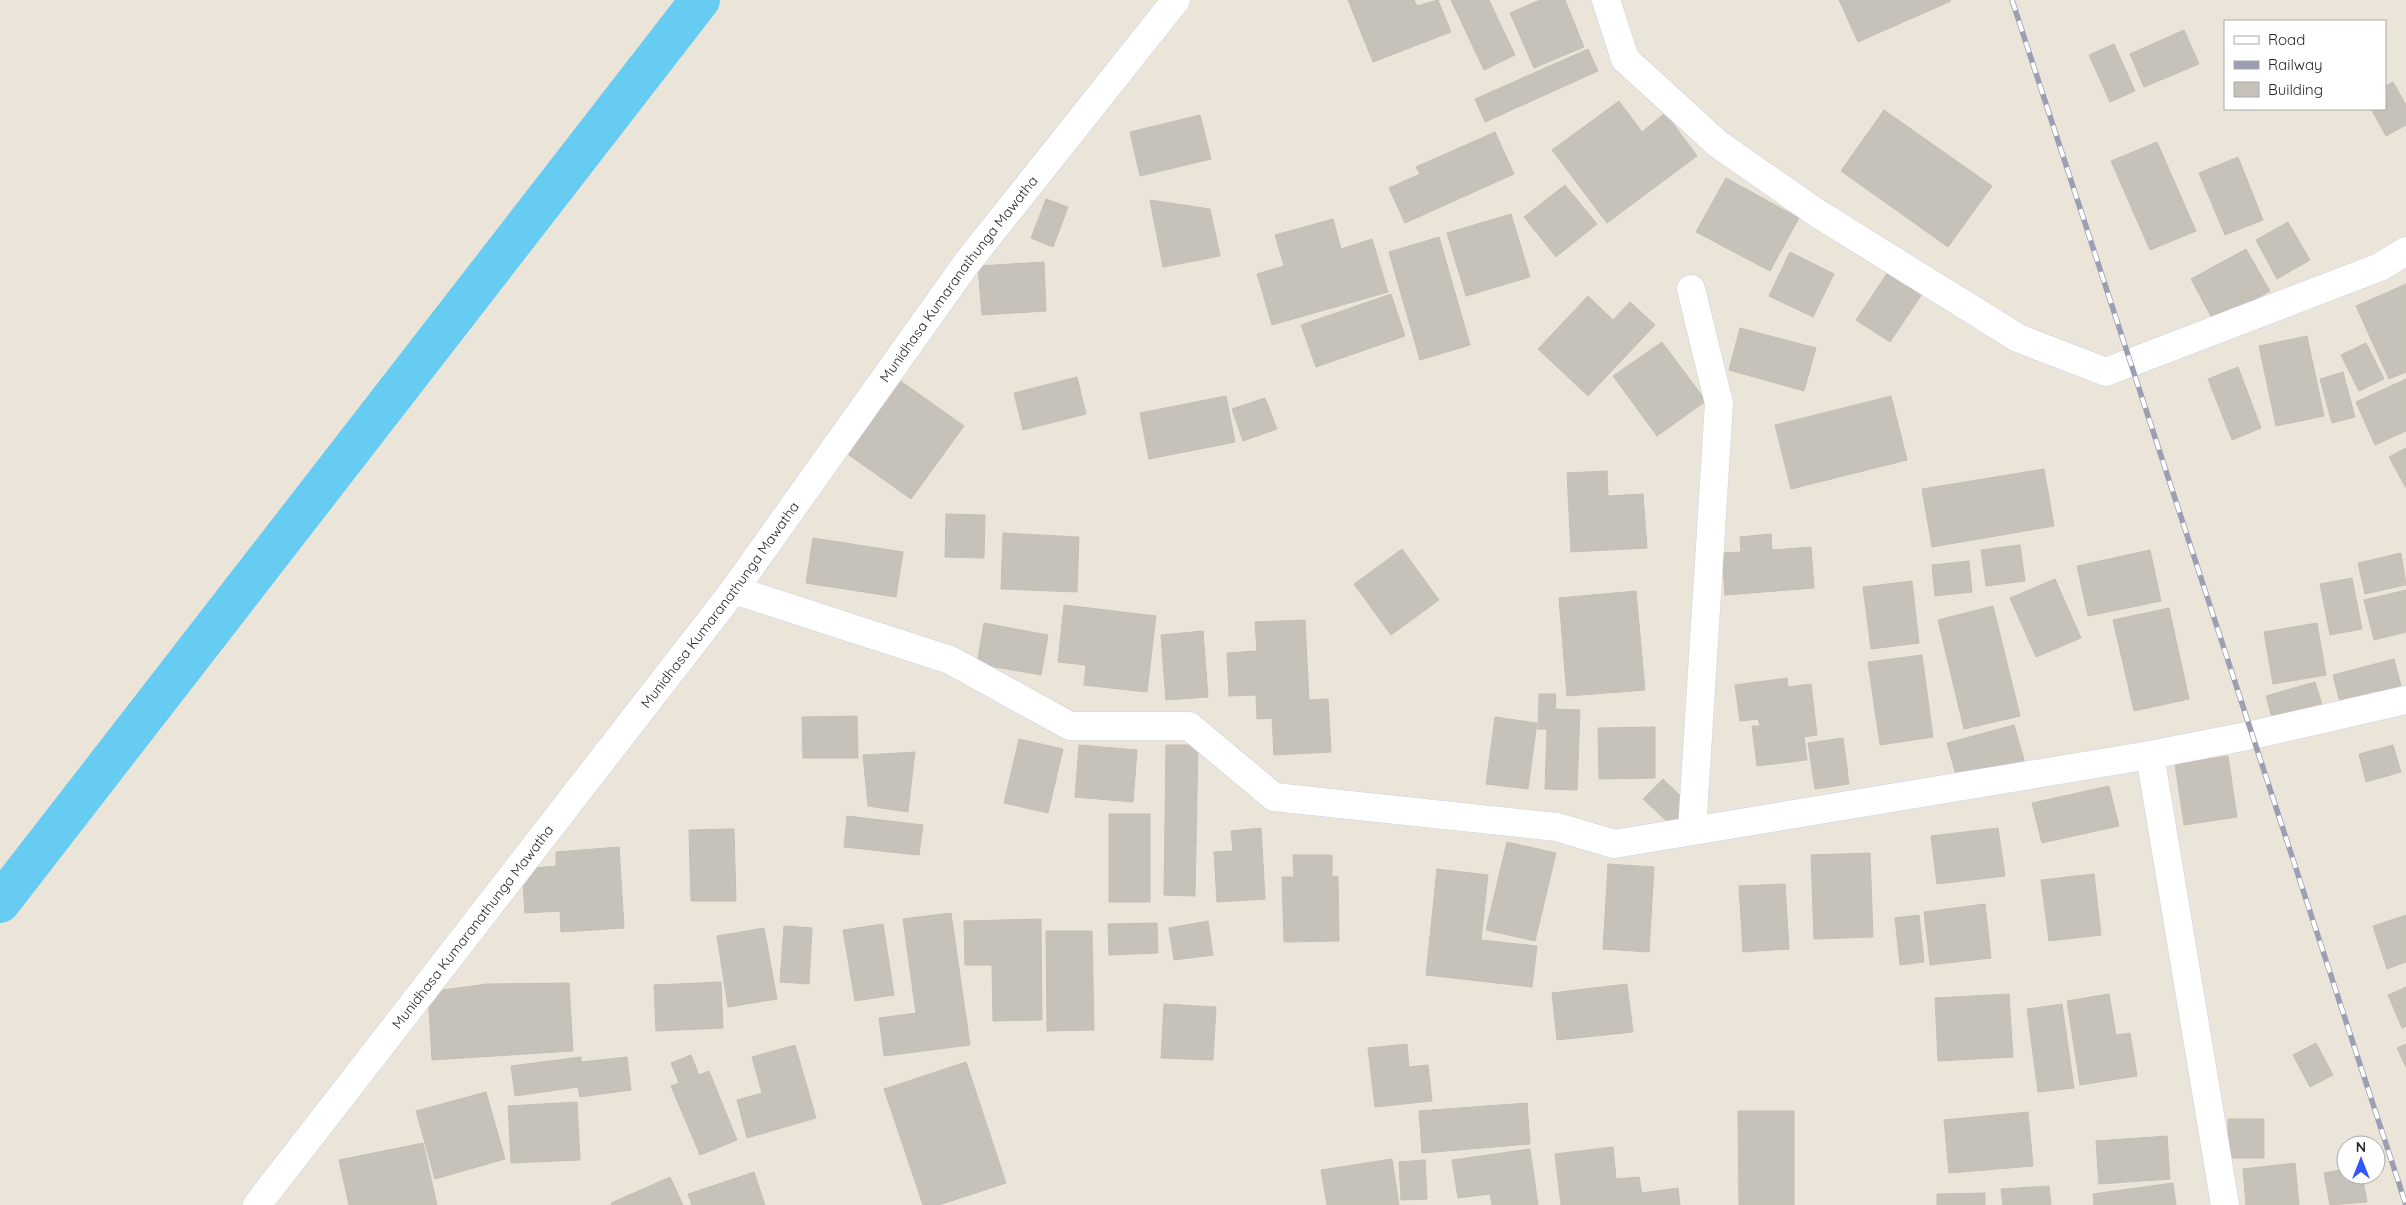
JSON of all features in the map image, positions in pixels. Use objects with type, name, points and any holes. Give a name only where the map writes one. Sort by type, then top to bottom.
[{"type":"street","name":"Munidhasa Kumaranathunga Mawatha","points":[[257,1205],[734,590],[966,264],[1176,0]]},
{"type":"street","points":[[1606,0],[1625,59],[1718,144],[1818,213],[2018,338],[2106,372],[2380,267],[2406,251]]},
{"type":"street","points":[[1691,289],[1720,403],[1692,831]]},
{"type":"street","points":[[734,590],[950,660],[1070,726],[1189,726],[1274,797],[1557,827],[1614,844],[2150,755],[2252,735],[2406,700]]},
{"type":"street","points":[[2150,755],[2225,1205]]},
{"type":"building","points":[[1348,0],[1414,0],[1417,6],[1438,0],[1451,32],[1373,62]]},
{"type":"building","points":[[1451,0],[1489,0],[1515,55],[1484,70]]},
{"type":"building","points":[[1540,0],[1565,0],[1584,47],[1534,68],[1510,13]]},
{"type":"building","points":[[1839,0],[1950,0],[1951,1],[1858,42]]},
{"type":"building","points":[[2184,30],[2199,64],[2144,87],[2130,54]]},
{"type":"building","points":[[2114,44],[2135,91],[2110,102],[2089,55]]},
{"type":"building","points":[[1588,49],[1598,71],[1485,122],[1475,99]]},
{"type":"building","points":[[2393,82],[2406,105],[2406,125],[2386,136],[2372,110],[2386,110],[2386,86]]},
{"type":"building","points":[[1619,101],[1642,132],[1665,113],[1697,156],[1607,223],[1552,150]]},
{"type":"building","points":[[1884,110],[1992,186],[1948,247],[1841,171]]},
{"type":"building","points":[[1200,115],[1211,159],[1140,176],[1130,132]]},
{"type":"building","points":[[1495,132],[1514,174],[1405,223],[1389,188],[1420,174],[1416,167]]},
{"type":"building","points":[[2157,142],[2196,231],[2150,250],[2111,161]]},
{"type":"building","points":[[2238,157],[2263,220],[2225,235],[2199,173]]},
{"type":"building","points":[[1726,178],[1799,218],[1770,271],[1696,232]]},
{"type":"building","points":[[1565,185],[1597,224],[1556,257],[1524,217]]},
{"type":"building","points":[[1046,199],[1068,207],[1053,247],[1031,238]]},
{"type":"building","points":[[1150,200],[1210,209],[1220,256],[1163,267]]},
{"type":"building","points":[[1511,214],[1530,277],[1466,296],[1447,233]]},
{"type":"building","points":[[1333,219],[1341,249],[1372,239],[1388,292],[1272,325],[1257,274],[1284,266],[1275,235]]},
{"type":"building","points":[[2288,222],[2310,260],[2277,279],[2256,240]]},
{"type":"building","points":[[1439,237],[1470,345],[1420,360],[1389,252]]},
{"type":"building","points":[[2246,249],[2270,291],[2214,322],[2191,279]]},
{"type":"building","points":[[1790,252],[1834,274],[1813,317],[1769,296]]},
{"type":"building","points":[[1044,262],[1046,311],[982,315],[978,266]]},
{"type":"building","points":[[1890,269],[1924,291],[1890,342],[1856,320]]},
{"type":"building","points":[[2406,284],[2406,372],[2389,379],[2356,306]]},
{"type":"building","points":[[1391,294],[1405,336],[1316,367],[1301,325]]},
{"type":"building","points":[[1588,296],[1613,320],[1630,302],[1655,325],[1588,396],[1538,349]]},
{"type":"building","points":[[1740,328],[1816,348],[1804,391],[1729,370]]},
{"type":"building","points":[[2307,336],[2324,416],[2276,426],[2259,346]]},
{"type":"building","points":[[1662,342],[1706,401],[1657,436],[1613,376]]},
{"type":"building","points":[[2366,343],[2384,379],[2359,391],[2341,355]]},
{"type":"building","points":[[2238,367],[2261,428],[2232,440],[2208,379]]},
{"type":"building","points":[[2343,372],[2355,417],[2332,423],[2320,379]]},
{"type":"building","points":[[895,377],[964,426],[911,499],[842,450]]},
{"type":"building","points":[[1077,377],[1086,414],[1023,430],[1014,393]]},
{"type":"building","points":[[2406,379],[2406,431],[2375,445],[2356,402]]},
{"type":"building","points":[[1226,396],[1235,442],[1149,459],[1140,413]]},
{"type":"building","points":[[1891,396],[1907,460],[1791,489],[1775,425]]},
{"type":"building","points":[[1265,398],[1277,429],[1243,441],[1232,409]]},
{"type":"building","points":[[2406,448],[2406,488],[2389,457]]},
{"type":"building","points":[[2044,469],[2054,526],[1932,547],[1922,489]]},
{"type":"building","points":[[1607,471],[1608,496],[1643,494],[1647,548],[1571,552],[1567,473]]},
{"type":"building","points":[[946,514],[985,515],[984,558],[945,557]]},
{"type":"building","points":[[1003,533],[1079,537],[1077,592],[1001,589]]},
{"type":"building","points":[[1771,534],[1772,550],[1811,547],[1814,588],[1725,595],[1722,553],[1741,552],[1740,537]]},
{"type":"building","points":[[813,538],[903,552],[896,597],[806,583]]},
{"type":"building","points":[[2020,545],[2025,581],[1986,586],[1981,550]]},
{"type":"building","points":[[1402,549],[1439,600],[1391,635],[1354,584]]},
{"type":"building","points":[[2150,550],[2161,601],[2088,616],[2077,566]]},
{"type":"building","points":[[2401,553],[2406,585],[2365,594],[2358,563]]},
{"type":"building","points":[[1969,561],[1972,592],[1935,596],[1932,565]]},
{"type":"building","points":[[2352,578],[2362,629],[2330,635],[2320,584]]},
{"type":"building","points":[[2055,579],[2081,638],[2036,657],[2010,598]]},
{"type":"building","points":[[1912,581],[1919,643],[1871,649],[1863,587]]},
{"type":"building","points":[[2406,590],[2406,632],[2374,640],[2364,600]]},
{"type":"building","points":[[1636,591],[1645,690],[1567,696],[1559,598]]},
{"type":"building","points":[[1064,605],[1156,616],[1147,692],[1084,685],[1086,665],[1058,662]]},
{"type":"building","points":[[1993,606],[2020,716],[1964,729],[1938,620]]},
{"type":"building","points":[[2169,608],[2189,699],[2134,711],[2113,620]]},
{"type":"building","points":[[1305,620],[1309,700],[1328,699],[1331,752],[1274,755],[1272,718],[1257,719],[1256,695],[1229,696],[1227,653],[1257,651],[1255,622]]},
{"type":"building","points":[[984,623],[1048,635],[1041,675],[977,664]]},
{"type":"building","points":[[2317,623],[2326,675],[2273,684],[2264,632]]},
{"type":"building","points":[[1203,631],[1208,697],[1166,700],[1161,635]]},
{"type":"building","points":[[1922,655],[1933,737],[1880,745],[1868,662]]},
{"type":"building","points":[[2394,659],[2403,694],[2342,710],[2333,675]]},
{"type":"building","points":[[1787,678],[1788,687],[1811,684],[1817,735],[1804,737],[1807,760],[1757,766],[1752,726],[1760,726],[1758,719],[1740,721],[1735,685]]},
{"type":"building","points":[[2315,682],[2324,711],[2274,725],[2266,696]]},
{"type":"building","points":[[1539,694],[1556,694],[1555,709],[1580,710],[1577,790],[1545,789],[1547,729],[1538,729]]},
{"type":"building","points":[[857,716],[858,758],[803,758],[802,717]]},
{"type":"building","points":[[1495,717],[1537,723],[1528,789],[1486,784]]},
{"type":"building","points":[[2014,725],[2025,763],[1958,782],[1947,743]]},
{"type":"building","points":[[1655,727],[1655,778],[1599,779],[1598,728]]},
{"type":"building","points":[[1843,738],[1849,784],[1815,789],[1808,743]]},
{"type":"building","points":[[1019,739],[1063,749],[1048,813],[1004,803]]},
{"type":"building","points":[[1079,745],[1137,750],[1133,802],[1075,797]]},
{"type":"building","points":[[1166,745],[1198,745],[1195,896],[1164,895]]},
{"type":"building","points":[[2393,745],[2401,772],[2366,782],[2359,754]]},
{"type":"building","points":[[915,752],[908,812],[868,806],[863,755]]},
{"type":"building","points":[[2228,756],[2237,817],[2184,825],[2175,764]]},
{"type":"building","points":[[1663,779],[1691,806],[1672,826],[1643,799]]},
{"type":"building","points":[[2109,786],[2119,826],[2042,843],[2032,803]]},
{"type":"building","points":[[1109,814],[1150,814],[1150,902],[1109,902]]},
{"type":"building","points":[[847,816],[923,825],[919,855],[844,847]]},
{"type":"building","points":[[1261,828],[1265,899],[1217,902],[1214,852],[1233,851],[1231,831]]},
{"type":"building","points":[[1998,828],[2005,876],[1937,884],[1931,836]]},
{"type":"building","points":[[734,829],[736,901],[691,901],[689,830]]},
{"type":"building","points":[[1507,842],[1556,853],[1535,941],[1486,930]]},
{"type":"building","points":[[619,847],[624,928],[561,932],[560,911],[525,913],[522,869],[556,866],[556,852]]},
{"type":"building","points":[[1870,853],[1873,937],[1814,939],[1811,855]]},
{"type":"building","points":[[1293,855],[1332,855],[1332,877],[1338,876],[1339,941],[1284,942],[1282,877],[1294,877]]},
{"type":"building","points":[[1608,864],[1654,867],[1649,952],[1603,949]]},
{"type":"building","points":[[1437,869],[1488,875],[1481,940],[1537,946],[1532,987],[1426,975]]},
{"type":"building","points":[[2094,874],[2101,935],[2049,941],[2041,880]]},
{"type":"building","points":[[1785,884],[1789,949],[1743,952],[1739,886]]},
{"type":"building","points":[[1985,904],[1991,958],[1930,965],[1924,912]]},
{"type":"building","points":[[951,913],[970,1045],[884,1056],[879,1018],[916,1013],[903,919]]},
{"type":"building","points":[[1919,915],[1924,962],[1900,965],[1895,918]]},
{"type":"building","points":[[2406,915],[2406,962],[2387,969],[2373,926]]},
{"type":"building","points":[[1041,919],[1042,1020],[993,1021],[992,965],[965,965],[964,921]]},
{"type":"building","points":[[1208,921],[1213,955],[1174,960],[1169,928]]},
{"type":"building","points":[[1157,923],[1158,953],[1109,955],[1108,924]]},
{"type":"building","points":[[883,924],[894,995],[855,1001],[843,930]]},
{"type":"building","points":[[784,926],[812,928],[809,984],[780,982]]},
{"type":"building","points":[[764,928],[777,999],[728,1007],[717,936]]},
{"type":"building","points":[[1046,931],[1092,931],[1094,1030],[1047,1031]]},
{"type":"building","points":[[721,982],[723,1028],[656,1031],[654,985]]},
{"type":"building","points":[[569,983],[573,1051],[432,1060],[428,992],[487,984]]},
{"type":"building","points":[[1627,984],[1633,1032],[1557,1040],[1552,993]]},
{"type":"building","points":[[2406,987],[2406,1026],[2402,1028],[2388,995]]},
{"type":"building","points":[[2009,994],[2013,1057],[1938,1061],[1935,998]]},
{"type":"building","points":[[2109,994],[2116,1035],[2130,1033],[2137,1076],[2080,1085],[2067,1001]]},
{"type":"building","points":[[1164,1004],[1216,1007],[1213,1060],[1161,1058]]},
{"type":"building","points":[[2062,1004],[2074,1088],[2038,1092],[2027,1009]]},
{"type":"building","points":[[2316,1043],[2333,1075],[2310,1087],[2293,1055]]},
{"type":"building","points":[[1407,1044],[1409,1067],[1428,1065],[1432,1101],[1375,1107],[1368,1048]]},
{"type":"building","points":[[2406,1044],[2406,1067],[2397,1048]]},
{"type":"building","points":[[795,1045],[816,1118],[747,1138],[737,1100],[762,1093],[752,1057]]},
{"type":"building","points":[[691,1055],[699,1075],[709,1071],[737,1140],[700,1155],[671,1086],[679,1083],[671,1063]]},
{"type":"building","points":[[581,1057],[581,1062],[627,1057],[631,1090],[580,1097],[578,1087],[515,1096],[511,1066]]},
{"type":"building","points":[[966,1062],[1006,1183],[939,1205],[923,1205],[884,1089]]},
{"type":"building","points":[[486,1092],[505,1159],[435,1179],[416,1111]]},
{"type":"building","points":[[577,1102],[580,1160],[511,1163],[508,1106]]},
{"type":"building","points":[[1527,1103],[1530,1144],[1422,1153],[1419,1111]]},
{"type":"building","points":[[1738,1111],[1794,1111],[1794,1205],[1739,1205]]},
{"type":"building","points":[[2028,1112],[2033,1166],[1949,1173],[1944,1120]]},
{"type":"building","points":[[2228,1119],[2264,1119],[2264,1158],[2228,1158]]},
{"type":"building","points":[[2167,1136],[2170,1179],[2099,1184],[2096,1141]]},
{"type":"building","points":[[423,1143],[437,1205],[349,1205],[339,1160]]},
{"type":"building","points":[[1613,1147],[1616,1179],[1639,1177],[1642,1193],[1678,1188],[1680,1205],[1561,1205],[1555,1154]]},
{"type":"building","points":[[1530,1149],[1538,1205],[1492,1205],[1490,1194],[1458,1198],[1452,1160]]},
{"type":"building","points":[[1392,1159],[1399,1205],[1327,1205],[1321,1170]]},
{"type":"building","points":[[1425,1160],[1427,1199],[1401,1200],[1399,1162]]},
{"type":"building","points":[[2295,1163],[2299,1205],[2246,1205],[2243,1169]]},
{"type":"building","points":[[2336,1171],[2336,1185],[2364,1185],[2367,1202],[2330,1205],[2324,1173]]},
{"type":"building","points":[[754,1172],[765,1205],[692,1205],[688,1194]]},
{"type":"building","points":[[670,1177],[683,1205],[612,1205],[611,1203]]},
{"type":"building","points":[[2173,1183],[2176,1205],[2094,1205],[2093,1194]]},
{"type":"building","points":[[2049,1186],[2051,1205],[2003,1205],[2001,1189]]},
{"type":"building","points":[[1985,1193],[1985,1205],[1937,1205],[1937,1194]]},
{"type":"waterway","points":[[0,903],[700,0]]},
{"type":"railway","points":[[2012,0],[2406,1205]]}]
